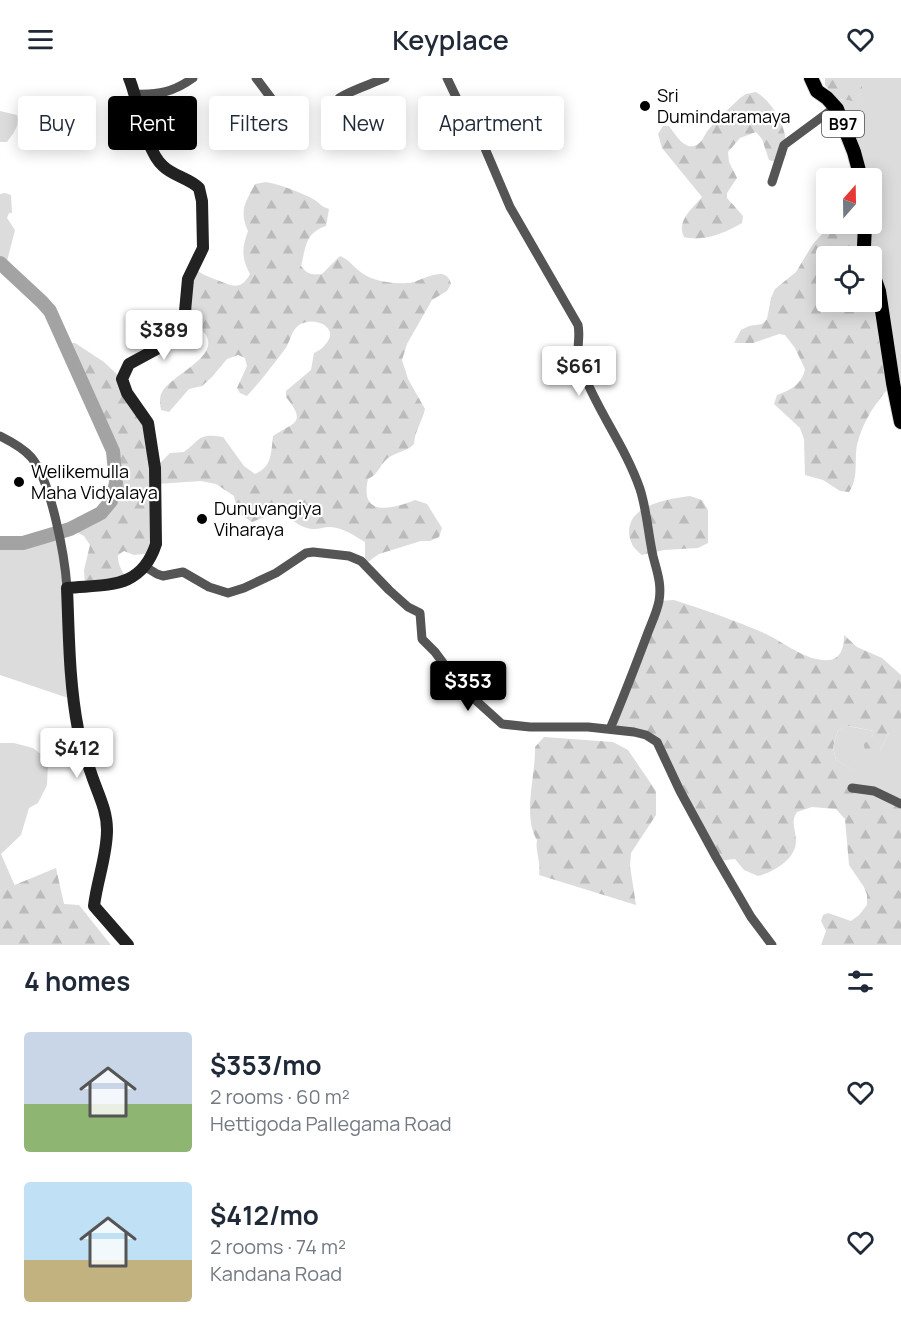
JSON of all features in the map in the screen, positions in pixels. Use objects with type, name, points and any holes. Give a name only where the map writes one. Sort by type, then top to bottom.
[{"type":"main road","name":"B97","points":[[811,78],[817,91],[837,109],[858,168]]},
{"type":"main road","points":[[882,311],[901,422]]},
{"type":"street","points":[[67,588],[126,582],[144,566],[153,554],[156,544],[155,468],[148,423],[127,393],[122,380],[129,364],[177,338],[184,322],[188,279],[203,248],[199,188],[160,165],[144,130],[129,78]]},
{"type":"street","points":[[135,94],[157,95],[177,88],[193,78]]},
{"type":"street","points":[[256,78],[270,96]]},
{"type":"street","points":[[342,96],[385,78]]},
{"type":"street","points":[[447,78],[478,132],[510,207],[578,325],[580,331],[576,352],[580,365],[599,408],[623,450],[639,488],[649,523],[653,555],[660,580],[659,601],[627,690],[610,729]]},
{"type":"street","points":[[772,182],[784,145],[834,108]]},
{"type":"street","points":[[0,436],[30,456],[45,483],[53,511],[67,588],[68,662],[78,730],[90,773],[105,810],[107,829],[105,852],[96,886],[94,906],[128,945]]},
{"type":"street","points":[[144,566],[163,576],[183,572],[210,587],[228,593],[276,573],[306,553],[355,558],[365,564],[402,602],[420,613],[422,639],[435,651],[455,679],[502,724],[610,729],[646,735],[657,742],[680,791],[716,857],[751,917],[772,945]]},
{"type":"street","points":[[852,788],[874,791],[901,804]]},
{"type":"green space","points":[[825,78],[862,78],[862,93],[852,101],[837,99],[825,85]]},
{"type":"green space","points":[[862,78],[901,78],[901,422],[880,312],[882,312],[882,246],[869,246],[870,234],[882,234],[882,168],[858,168],[837,99],[851,101],[862,93]]},
{"type":"green space","points":[[756,92],[771,105],[781,123],[785,135],[786,155],[778,163],[769,160],[762,139],[756,132],[740,138],[728,152],[729,162],[737,178],[727,193],[727,198],[743,216],[742,223],[714,236],[684,237],[682,226],[684,220],[702,197],[662,148],[658,134],[663,126],[669,126],[681,141],[694,146],[700,143],[713,125],[740,98]]},
{"type":"green space","points":[[0,111],[17,115],[17,126],[14,133],[7,142],[0,142]]},
{"type":"green space","points":[[266,182],[301,193],[329,209],[326,226],[310,237],[306,247],[301,266],[308,273],[322,274],[340,256],[363,274],[381,281],[407,283],[438,274],[448,278],[451,284],[447,291],[432,300],[407,344],[402,360],[408,379],[425,409],[414,444],[385,461],[368,479],[367,491],[368,500],[380,508],[397,506],[415,500],[427,504],[442,528],[439,537],[379,554],[365,564],[365,542],[344,530],[335,527],[310,529],[296,523],[280,511],[252,522],[238,513],[234,496],[216,484],[201,481],[156,484],[153,553],[134,555],[124,551],[118,555],[118,559],[126,582],[85,586],[84,570],[90,545],[84,536],[70,529],[94,518],[109,505],[116,485],[116,470],[108,437],[75,370],[65,343],[75,343],[104,362],[122,379],[148,423],[156,467],[170,453],[184,452],[200,438],[215,436],[223,437],[244,466],[255,474],[265,468],[268,463],[273,436],[292,425],[297,418],[293,406],[286,397],[286,391],[311,370],[314,353],[329,339],[328,328],[318,322],[305,322],[296,328],[285,349],[247,396],[240,393],[237,388],[247,366],[245,358],[238,355],[227,359],[202,386],[189,389],[169,412],[161,410],[160,406],[162,392],[199,359],[208,345],[207,337],[203,332],[184,322],[193,267],[205,275],[236,286],[247,279],[250,274],[243,252],[248,231],[244,218],[244,207],[255,184]]},
{"type":"green space","points":[[0,194],[11,195],[12,213],[9,213],[7,218],[15,230],[5,269],[0,263]]},
{"type":"green space","points":[[822,234],[865,234],[864,246],[816,246],[816,312],[877,312],[893,383],[876,404],[863,427],[856,451],[854,481],[849,492],[840,491],[823,480],[805,475],[804,439],[800,428],[774,404],[777,395],[791,389],[799,382],[805,369],[795,348],[785,335],[779,334],[753,343],[734,343],[741,330],[762,324],[767,319],[775,289],[796,272]]},
{"type":"green space","points":[[690,496],[702,500],[708,510],[708,543],[698,548],[664,550],[642,555],[639,553],[632,545],[629,535],[631,522],[636,515],[652,504]]},
{"type":"green space","points":[[58,533],[74,700],[0,675],[0,543],[23,543]]},
{"type":"green space","points":[[674,600],[744,625],[804,655],[821,660],[837,657],[843,647],[844,635],[857,647],[882,658],[901,675],[901,733],[889,733],[880,751],[871,758],[865,755],[864,744],[872,737],[874,731],[848,726],[838,730],[833,747],[836,760],[860,773],[851,783],[852,788],[901,804],[901,945],[821,945],[826,931],[821,921],[823,915],[828,913],[851,921],[867,905],[864,887],[849,865],[845,819],[836,809],[812,807],[797,812],[794,819],[796,841],[792,854],[777,868],[758,876],[744,870],[735,859],[718,861],[657,742],[610,729],[659,601]]},
{"type":"green space","points":[[847,726],[874,731],[872,737],[880,751],[889,733],[901,733],[901,804],[852,788],[851,783],[859,773],[836,760],[833,747],[838,730]]},
{"type":"green space","points":[[544,737],[613,742],[628,750],[656,791],[656,815],[631,853],[630,866],[636,905],[539,875],[537,840],[530,819],[530,807],[535,747]]},
{"type":"green space","points":[[0,743],[14,743],[33,748],[48,764],[47,785],[38,803],[29,808],[21,835],[1,854],[15,886],[0,891]]},
{"type":"green space","points":[[56,868],[64,904],[79,905],[111,945],[0,945],[0,891]]},
{"type":"waterway","points":[[0,263],[50,311],[113,451],[116,483],[111,501],[101,513],[70,529],[23,543],[0,543]]},
{"type":"place","name":"Sri Dumindaramaya","points":[[645,106]]},
{"type":"place","name":"Welikemulla Maha Vidyalaya","points":[[19,482]]},
{"type":"place","name":"Dunuvangiya Viharaya","points":[[202,519]]}]
